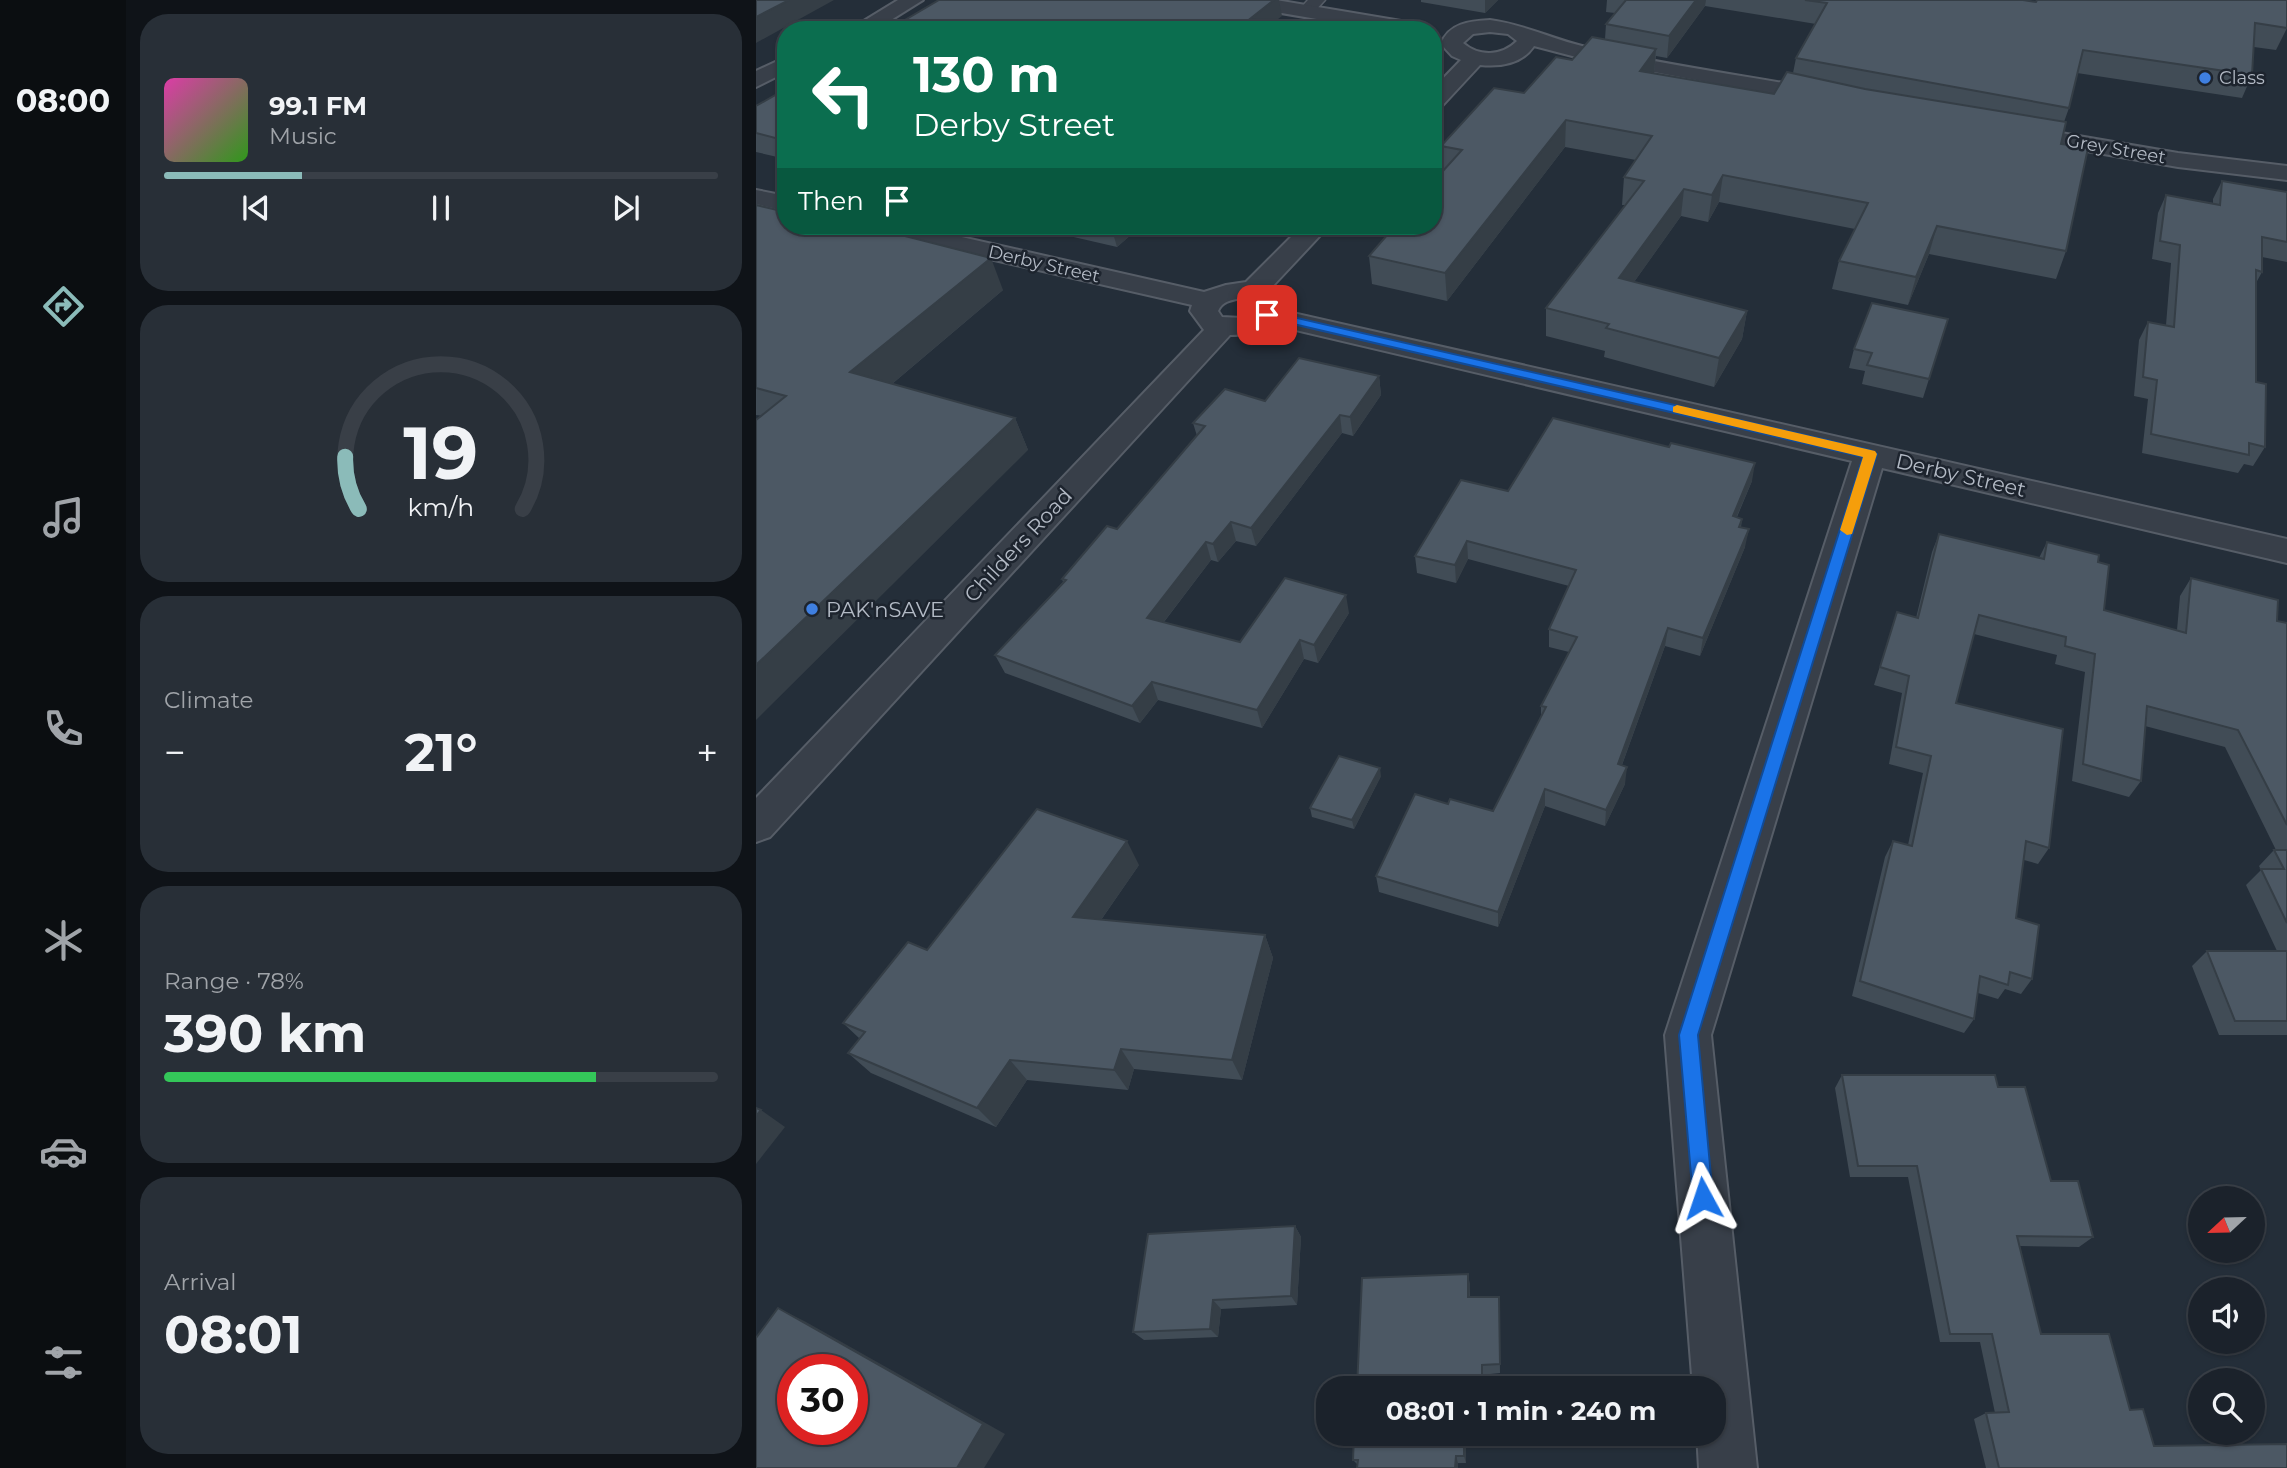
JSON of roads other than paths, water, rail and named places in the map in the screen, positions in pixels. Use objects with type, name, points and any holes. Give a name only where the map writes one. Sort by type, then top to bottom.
[{"type":"street","points":[[840,21],[876,0]]},
{"type":"street","points":[[875,21],[913,0]]},
{"type":"street","points":[[1240,0],[1312,5],[1380,21]]},
{"type":"street","points":[[1504,27],[1521,9]]},
{"type":"street","points":[[1522,45],[1499,58],[1475,58],[1454,48],[1444,34],[1504,27],[1514,29],[1522,45],[1528,58],[1682,72],[1819,95],[1849,103]]},
{"type":"street","points":[[1442,93],[1475,58]]},
{"type":"street","points":[[756,80],[777,68]]},
{"type":"street","name":"Grey Street","points":[[1993,128],[2178,160],[2287,173]]},
{"type":"street","name":"Grey Street","points":[[2178,160],[2287,186]]},
{"type":"street","points":[[756,197],[777,202]]},
{"type":"street","name":"Derby Street","points":[[914,235],[1215,314]]},
{"type":"street","points":[[1215,314],[1232,328],[1254,323],[1260,303],[1310,235]]},
{"type":"street","name":"Derby Street","points":[[1260,303],[1870,454],[2287,551]]},
{"type":"street","name":"Childers Road","points":[[756,825],[1215,314]]},
{"type":"street","points":[[1728,1468],[1688,1035],[1870,454]]},
{"type":"place","name":"Class","points":[[2205,78]]},
{"type":"place","name":"PAK'nSAVE","points":[[812,609]]}]
